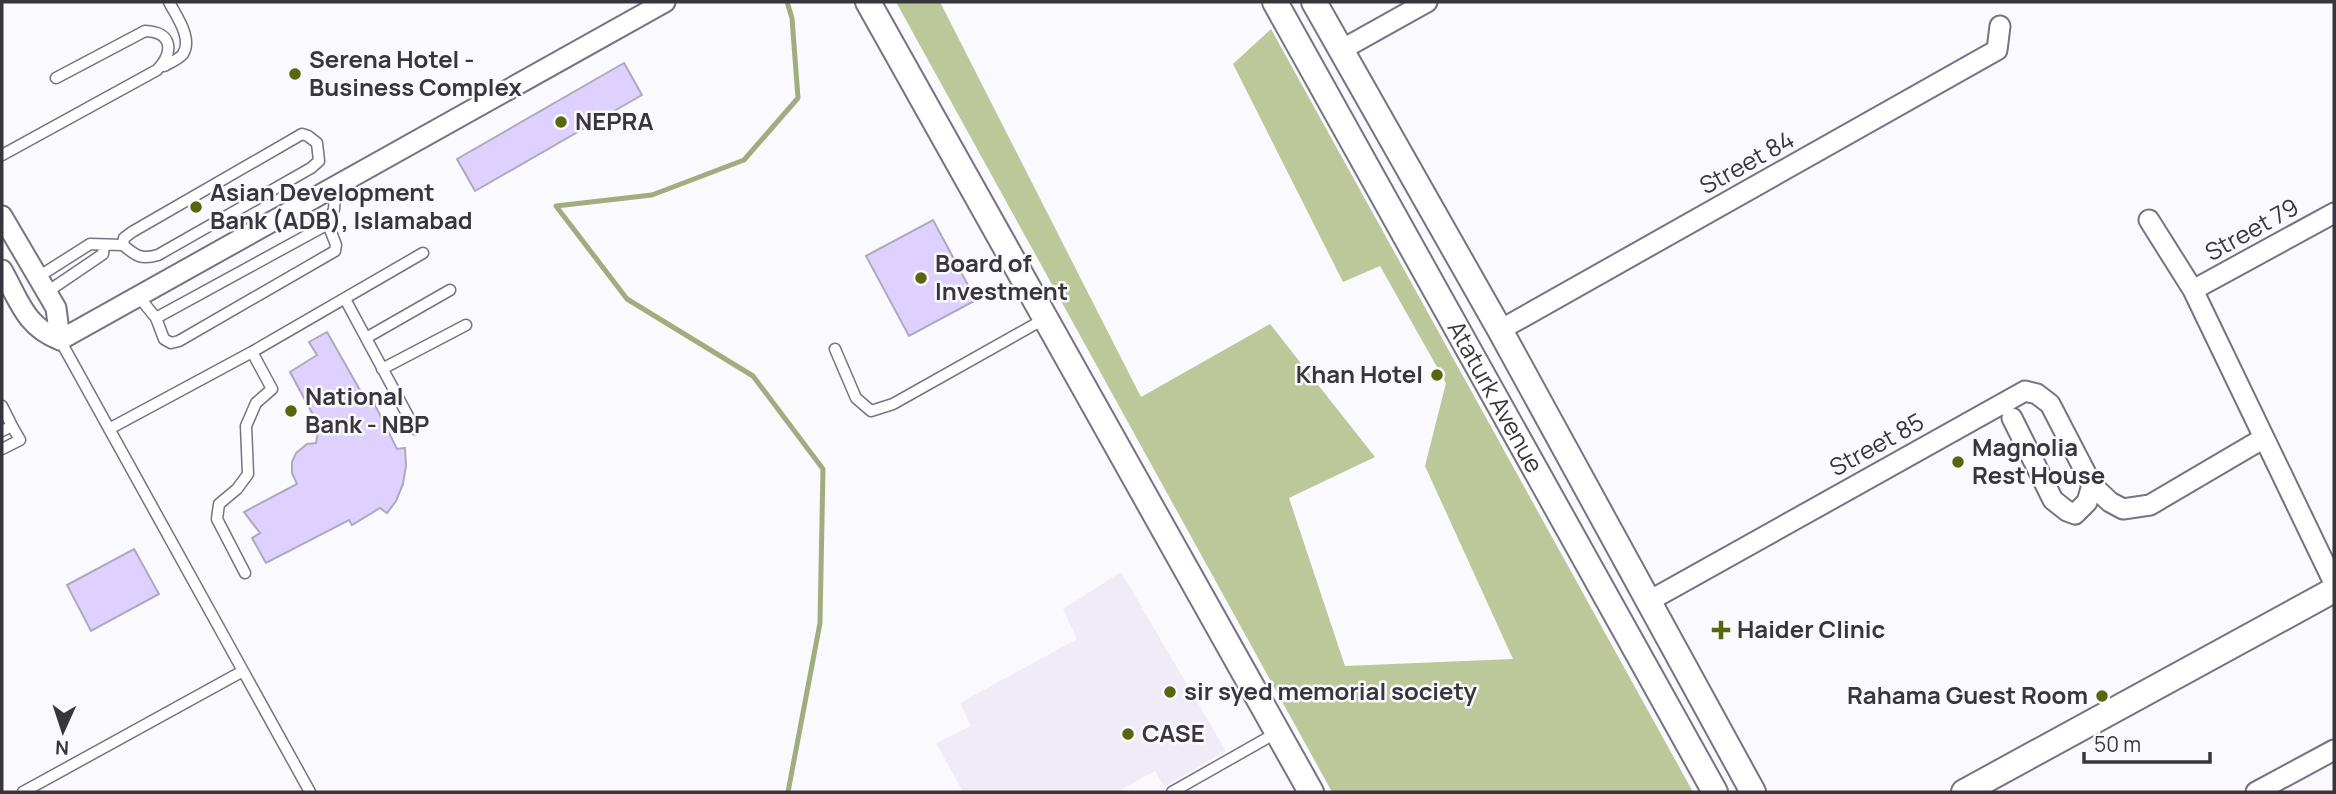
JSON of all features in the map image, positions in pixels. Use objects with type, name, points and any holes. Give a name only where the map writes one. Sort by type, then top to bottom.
[{"type":"street","points":[[60,340],[665,2]]},
{"type":"street","points":[[868,2],[1311,792]]},
{"type":"street","name":"Ataturk Avenue","points":[[1275,2],[1715,792]]},
{"type":"street","name":"Ataturk Avenue","points":[[1314,2],[1500,330],[1754,792]]},
{"type":"street","points":[[1341,50],[1427,2]]},
{"type":"street","name":"Street 84","points":[[1500,330],[1997,50],[2000,26]]},
{"type":"street","name":"Street 79","points":[[2193,290],[2334,213]]},
{"type":"street","points":[[2,216],[56,308],[60,340]]},
{"type":"street","points":[[2149,220],[2193,290],[2334,583]]},
{"type":"street","points":[[2,270],[33,325],[43,333],[60,340]]},
{"type":"street","name":"Street 85","points":[[1649,601],[2025,391],[2037,394],[2050,404],[2092,485]]},
{"type":"street","points":[[2012,418],[2053,500],[2075,514],[2087,502],[2092,485],[2110,502],[2123,509],[2150,505],[2264,438]]},
{"type":"street","points":[[1964,792],[2334,590]]},
{"type":"street","points":[[2256,792],[2334,750]]},
{"type":"lane","points":[[2,155],[182,55],[187,43],[169,2]]},
{"type":"lane","points":[[56,78],[145,31],[160,34],[170,51],[167,60],[158,70]]},
{"type":"lane","points":[[42,284],[90,244],[123,245],[136,256],[145,259],[158,256],[310,168],[319,161],[317,143],[308,135],[302,134],[132,232],[124,238],[123,245]]},
{"type":"lane","points":[[156,318],[328,224],[334,209],[336,186]]},
{"type":"lane","points":[[139,297],[156,318],[164,339],[179,341],[335,251],[336,245],[328,224]]},
{"type":"lane","points":[[42,284],[103,254],[104,245]]},
{"type":"lane","points":[[109,429],[252,352],[423,253]]},
{"type":"lane","points":[[366,338],[450,290]]},
{"type":"lane","points":[[345,299],[415,429]]},
{"type":"lane","points":[[835,349],[856,398],[871,411],[893,404],[1046,318]]},
{"type":"lane","points":[[382,369],[466,325]]},
{"type":"lane","points":[[60,340],[310,792]]},
{"type":"lane","points":[[245,573],[217,519],[219,504],[237,489],[248,474],[246,426],[256,403],[272,389],[252,352]]},
{"type":"lane","points":[[2,406],[20,440],[2,449]]},
{"type":"lane","points":[[2,431],[12,426]]},
{"type":"lane","points":[[23,792],[243,671]]},
{"type":"lane","points":[[1172,792],[1276,733]]},
{"type":"shaded area","points":[[1121,572],[1226,751],[1164,787],[1155,771],[1117,792],[963,792],[936,743],[971,726],[960,703],[1077,639],[1063,609]]},
{"type":"green space","points":[[896,2],[940,2],[1141,397],[1270,324],[1375,457],[1289,498],[1345,666],[1513,659],[1425,466],[1446,383],[1380,266],[1343,282],[1233,64],[1271,29],[1693,792],[1332,792]]},
{"type":"building","points":[[624,63],[642,95],[475,191],[457,159]]},
{"type":"building","name":"Board of Investment","points":[[933,220],[976,300],[909,336],[866,256]]},
{"type":"building","points":[[327,332],[369,406],[374,403],[397,449],[405,448],[403,484],[387,513],[380,508],[352,525],[349,520],[266,563],[252,538],[260,533],[244,512],[297,484],[292,473],[292,462],[296,453],[307,444],[316,443],[319,426],[290,372],[317,355],[309,342]]},
{"type":"building","points":[[134,549],[159,594],[91,631],[67,585]]},
{"type":"waterway","points":[[787,2],[792,18],[798,98],[744,160],[652,195],[556,206],[627,299],[753,376],[823,469],[820,623],[788,792]]},
{"type":"place","name":"Serena Hotel - Business Complex","points":[[295,74]]},
{"type":"place","name":"NEPRA","points":[[561,122]]},
{"type":"place","name":"Asian Development Bank (ADB), Islamabad","points":[[196,207]]},
{"type":"place","name":"Board of Investment","points":[[921,278]]},
{"type":"place","name":"Khan Hotel","points":[[1437,375]]},
{"type":"place","name":"National Bank - NBP","points":[[291,411]]},
{"type":"place","name":"Magnolia Rest House","points":[[1958,462]]},
{"type":"place","name":"Haider Clinic","points":[[1721,630]]},
{"type":"place","name":"sir syed memorial society","points":[[1170,692]]},
{"type":"place","name":"Rahama Guest Room","points":[[2102,696]]},
{"type":"place","name":"CASE","points":[[1128,734]]}]
